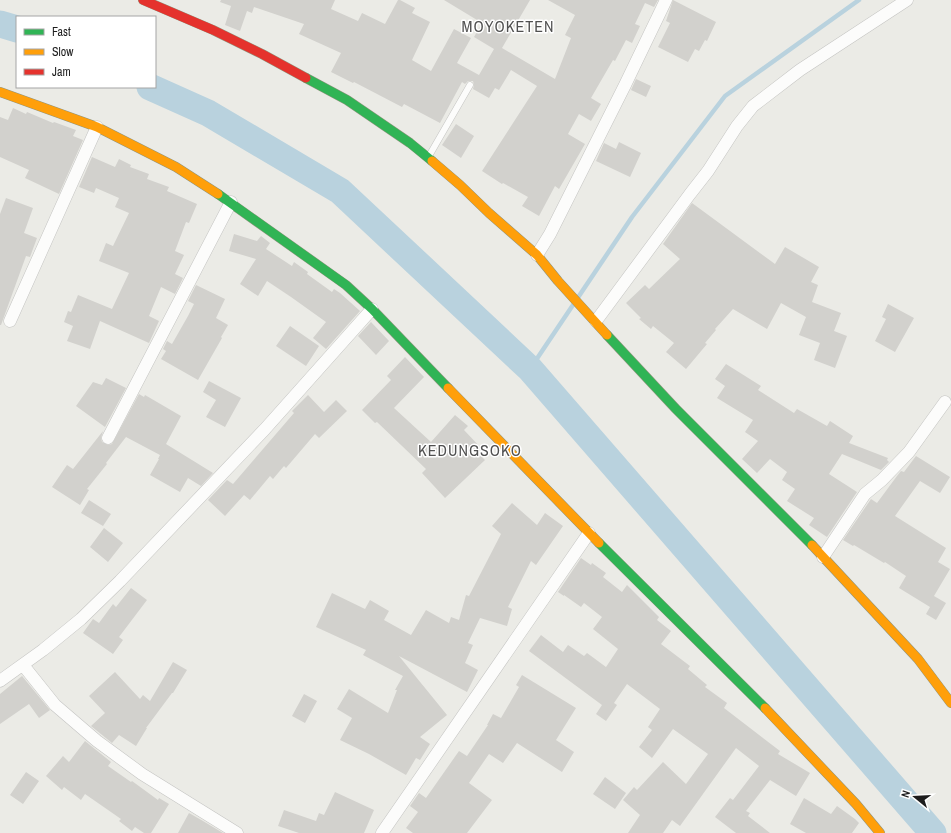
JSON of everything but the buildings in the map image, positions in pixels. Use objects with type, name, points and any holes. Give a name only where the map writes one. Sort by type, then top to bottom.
[{"type":"street","points":[[143,0],[213,30],[316,82],[374,117],[428,158],[460,185],[537,255],[558,281],[676,409],[824,557],[918,659],[951,702]]},
{"type":"street","points":[[537,255],[550,234],[666,0]]},
{"type":"street","points":[[594,319],[708,171],[737,126],[753,106],[800,70],[907,0]]},
{"type":"street","points":[[0,92],[97,127],[176,167],[232,202],[346,285],[372,309],[589,533],[746,688],[856,804],[880,833]]},
{"type":"street","points":[[10,321],[97,127]]},
{"type":"street","points":[[108,438],[232,202]]},
{"type":"street","points":[[0,681],[23,665],[81,619],[120,581],[265,429],[372,309]]},
{"type":"street","points":[[824,557],[865,494],[882,480],[909,452],[945,402]]},
{"type":"street","points":[[382,833],[589,533]]},
{"type":"street","points":[[23,665],[55,705],[97,741],[142,774],[236,833]]},
{"type":"lane","points":[[428,158],[470,85]]},
{"type":"waterway","points":[[530,369],[632,217],[725,96],[859,0]]},
{"type":"waterway","points":[[0,24],[16,29]]},
{"type":"waterway","points":[[152,88],[208,113],[340,191],[530,369],[933,833]]},
{"type":"traffic: fast","points":[[306,78],[347,100],[410,143],[432,161]]},
{"type":"traffic: fast","points":[[218,194],[346,285],[372,309],[448,388]]},
{"type":"traffic: fast","points":[[607,335],[676,409],[812,545]]},
{"type":"traffic: fast","points":[[599,543],[765,708]]},
{"type":"traffic: slow","points":[[0,92],[97,127],[176,167],[218,194]]},
{"type":"traffic: slow","points":[[432,161],[537,255],[558,281],[607,335]]},
{"type":"traffic: slow","points":[[448,388],[599,543]]},
{"type":"traffic: slow","points":[[812,545],[918,659],[951,703]]},
{"type":"traffic: slow","points":[[765,708],[856,804],[880,833]]},
{"type":"traffic: jam","points":[[143,0],[213,30],[306,78]]},
{"type":"district","name":"MOYOKETEN","points":[[508,26]]},
{"type":"district","name":"KEDUNGSOKO","points":[[470,450]]}]
